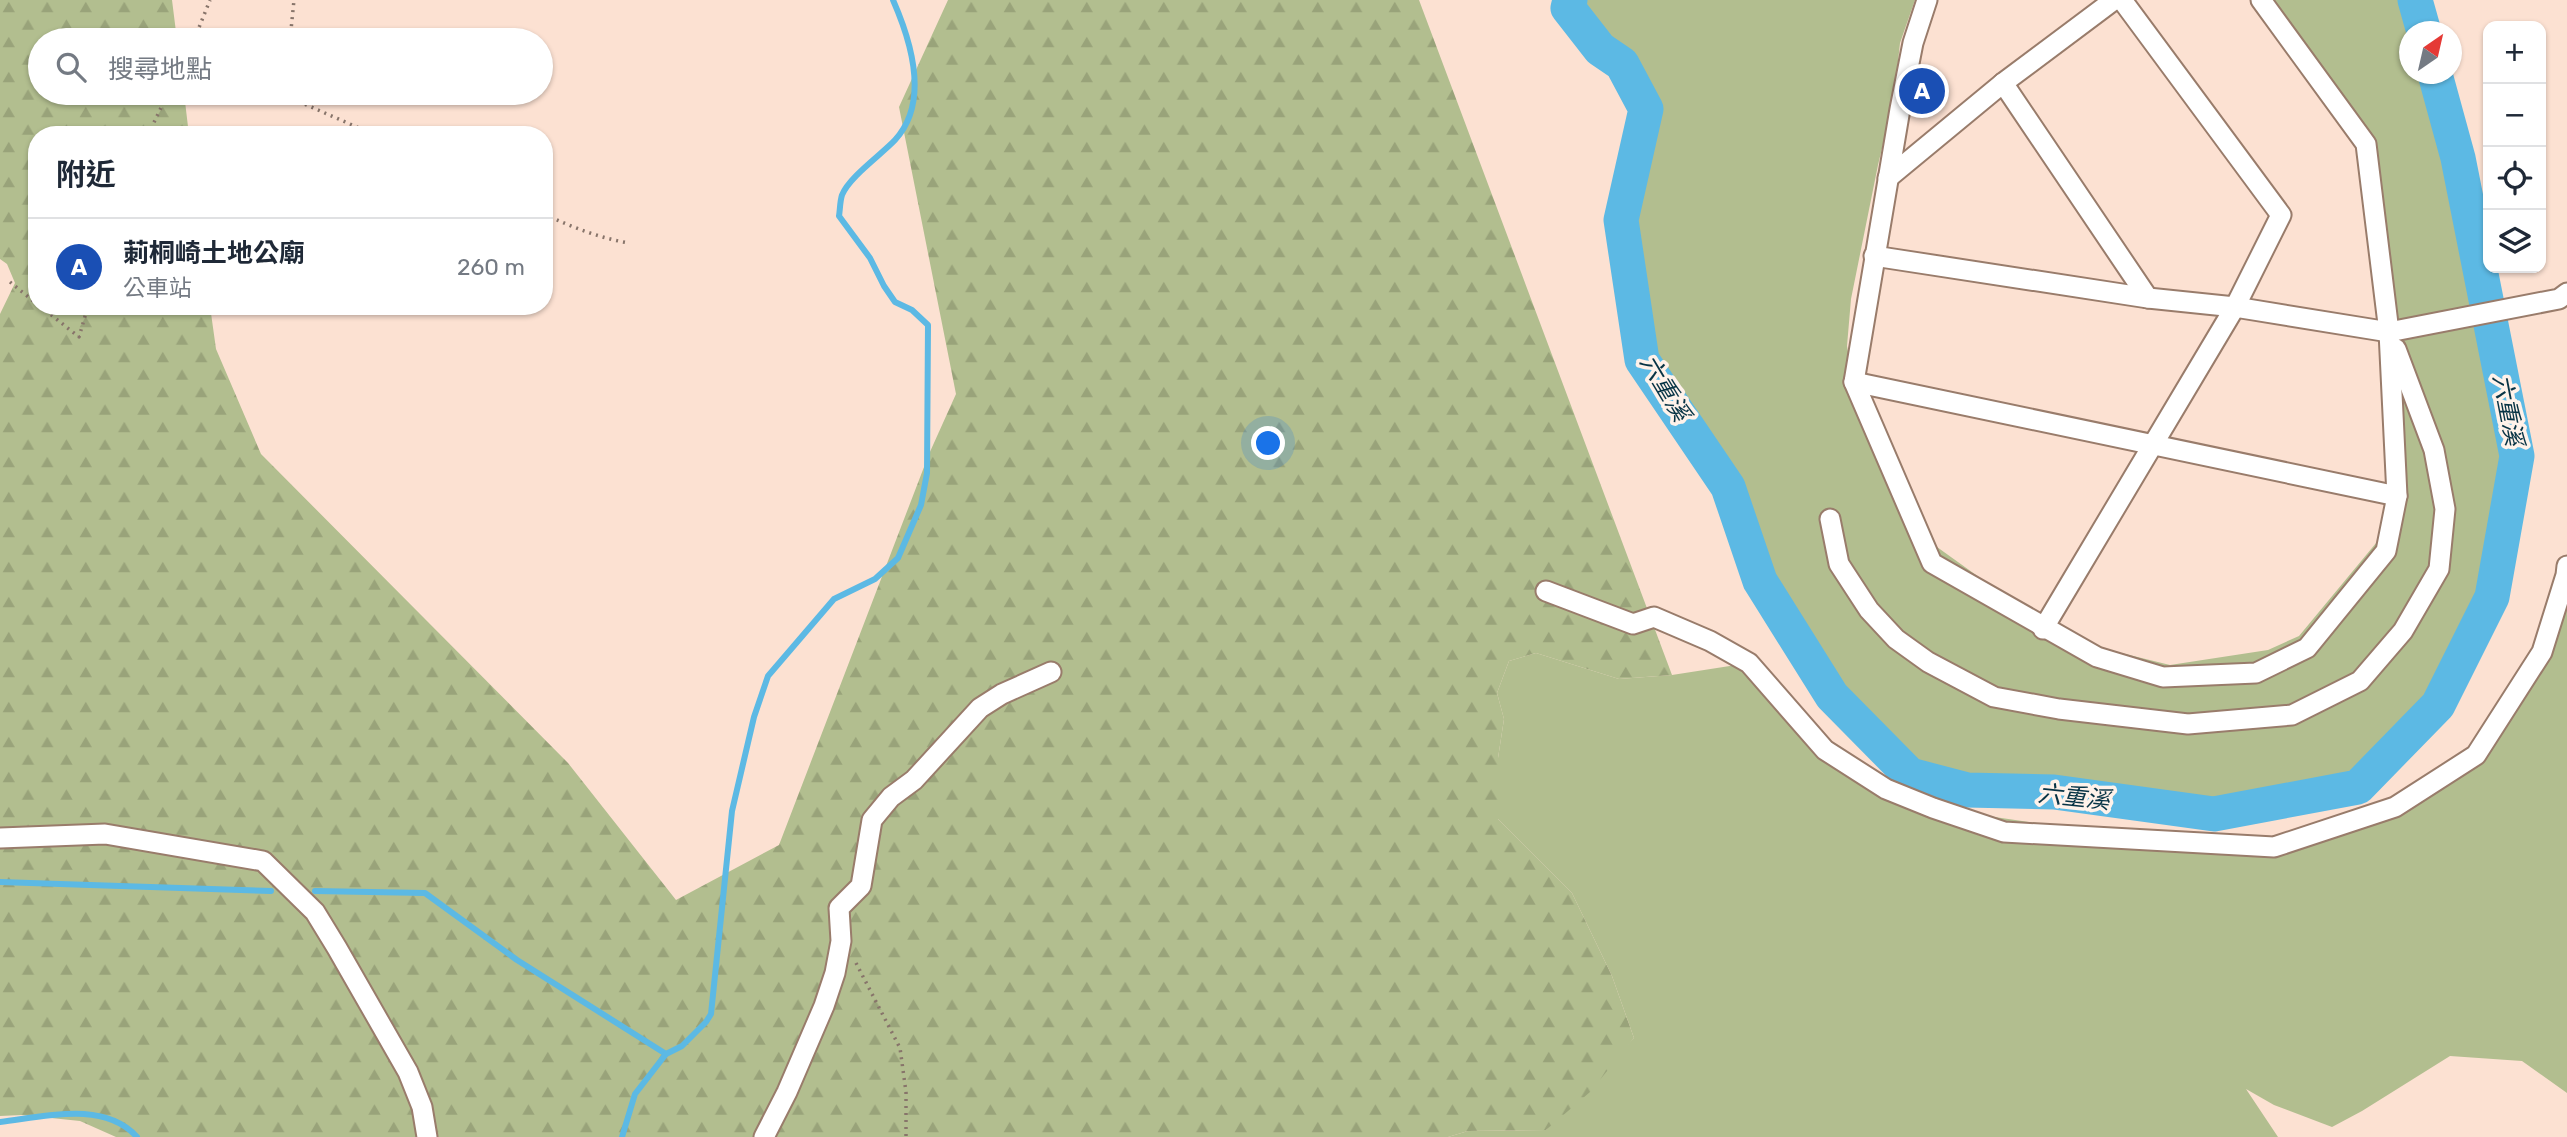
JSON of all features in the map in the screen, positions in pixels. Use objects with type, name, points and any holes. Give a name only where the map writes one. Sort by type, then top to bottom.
[{"type":"street","points":[[1927,0],[1913,43],[1854,382],[1932,563],[2043,629],[2097,657],[2164,677],[2256,673],[2307,648],[2386,551],[2397,496],[2389,332],[2366,144],[2261,0]]},
{"type":"street","points":[[1888,178],[2003,83],[2115,0]]},
{"type":"street","points":[[2043,629],[2235,307],[2281,215],[2122,0]]},
{"type":"street","points":[[2003,83],[2148,298]]},
{"type":"street","points":[[1874,256],[2148,298],[2235,307],[2389,332],[2563,296]]},
{"type":"street","points":[[1830,519],[1839,564],[1868,610],[1896,639],[1927,662],[1994,697],[2059,709],[2188,724],[2291,715],[2360,681],[2403,631],[2439,569],[2445,509],[2434,450],[2389,332]]},
{"type":"street","points":[[1854,382],[2397,496]]},
{"type":"street","points":[[1546,591],[1633,624],[1654,617],[1710,641],[1749,663],[1825,750],[1886,789],[1933,808],[2004,832],[2274,847],[2395,807],[2476,755],[2542,652],[2567,566]]},
{"type":"street","points":[[764,1137],[787,1092],[824,1006],[835,973],[841,941],[839,908],[861,886],[872,820],[891,797],[914,780],[980,708],[1002,694],[1051,671]]},
{"type":"street","points":[[0,838],[105,834],[263,862],[315,912],[337,948],[408,1072],[422,1107],[427,1137]]},
{"type":"path","points":[[199,28],[210,0]]},
{"type":"path","points":[[291,28],[294,0]]},
{"type":"path","points":[[152,126],[162,105]]},
{"type":"path","points":[[306,105],[354,126]]},
{"type":"path","points":[[553,218],[610,240],[629,243]]},
{"type":"path","points":[[10,282],[28,297]]},
{"type":"path","points":[[51,315],[79,337],[85,315]]},
{"type":"path","points":[[841,941],[859,968],[900,1048],[906,1093],[906,1137]]},
{"type":"green space","points":[[0,0],[172,0],[176,28],[28,28],[28,105],[185,105],[188,126],[28,126],[28,315],[211,315],[216,349],[261,454],[568,763],[676,900],[779,845],[929,454],[956,394],[899,107],[948,0],[1419,0],[1672,675],[1619,679],[1536,653],[1509,661],[1497,693],[1504,719],[1498,758],[1498,819],[1572,893],[1612,976],[1634,1038],[1590,1092],[1546,1130],[1468,1131],[1448,1137],[116,1137],[80,1121],[22,1115],[0,1116],[0,314],[15,283],[7,264],[0,259]]},
{"type":"green space","points":[[1570,0],[1915,0],[1900,43],[1894,98],[1851,299],[1847,346],[1853,381],[1930,542],[2036,618],[2109,650],[2170,665],[2268,650],[2299,636],[2391,525],[2368,131],[2270,0],[2415,0],[2421,21],[2399,21],[2399,84],[2438,84],[2458,158],[2517,456],[2492,597],[2438,705],[2358,787],[2214,814],[2054,792],[1967,790],[1910,775],[1832,696],[1760,581],[1728,487],[1642,360],[1621,220],[1645,109],[1622,64],[1600,49],[1568,8]]},
{"type":"green space","points":[[2567,575],[2567,1093],[2522,1061],[2450,1056],[2332,1127],[2274,1105],[2246,1089],[2278,1137],[1448,1137],[1468,1131],[1546,1130],[1634,1038],[1612,976],[1572,893],[1498,819],[1498,758],[1504,719],[1497,693],[1509,661],[1536,653],[1619,679],[1672,675],[1749,663],[1825,750],[1933,808],[2057,826],[2274,847],[2395,807],[2476,755],[2542,652]]},
{"type":"waterway","points":[[622,1137],[635,1094],[666,1054],[682,1046],[711,1014],[732,811],[754,717],[768,676],[834,599],[875,579],[898,558],[921,505],[927,473],[928,325],[912,310],[895,302],[870,258],[839,216],[841,197],[846,188],[858,173],[895,140],[906,125],[912,108],[914,71],[911,52],[893,0]]},
{"type":"waterway","name":"六重溪","points":[[1570,0],[1568,8],[1600,49],[1622,64],[1646,109],[1621,220],[1642,360],[1728,487],[1760,581],[1832,696],[1910,775],[1967,790],[2054,792],[2214,814],[2358,787],[2438,705],[2492,597],[2517,456],[2458,158],[2438,84]]},
{"type":"waterway","name":"六重溪","points":[[2415,0],[2421,21]]},
{"type":"waterway","points":[[0,882],[271,891]]},
{"type":"waterway","points":[[315,891],[425,893],[517,960],[666,1054]]},
{"type":"waterway","points":[[0,1122],[54,1115],[90,1115],[108,1118],[137,1137]]},
{"type":"place","name":"莿桐崎土地公廟","points":[[1922,91]]}]
